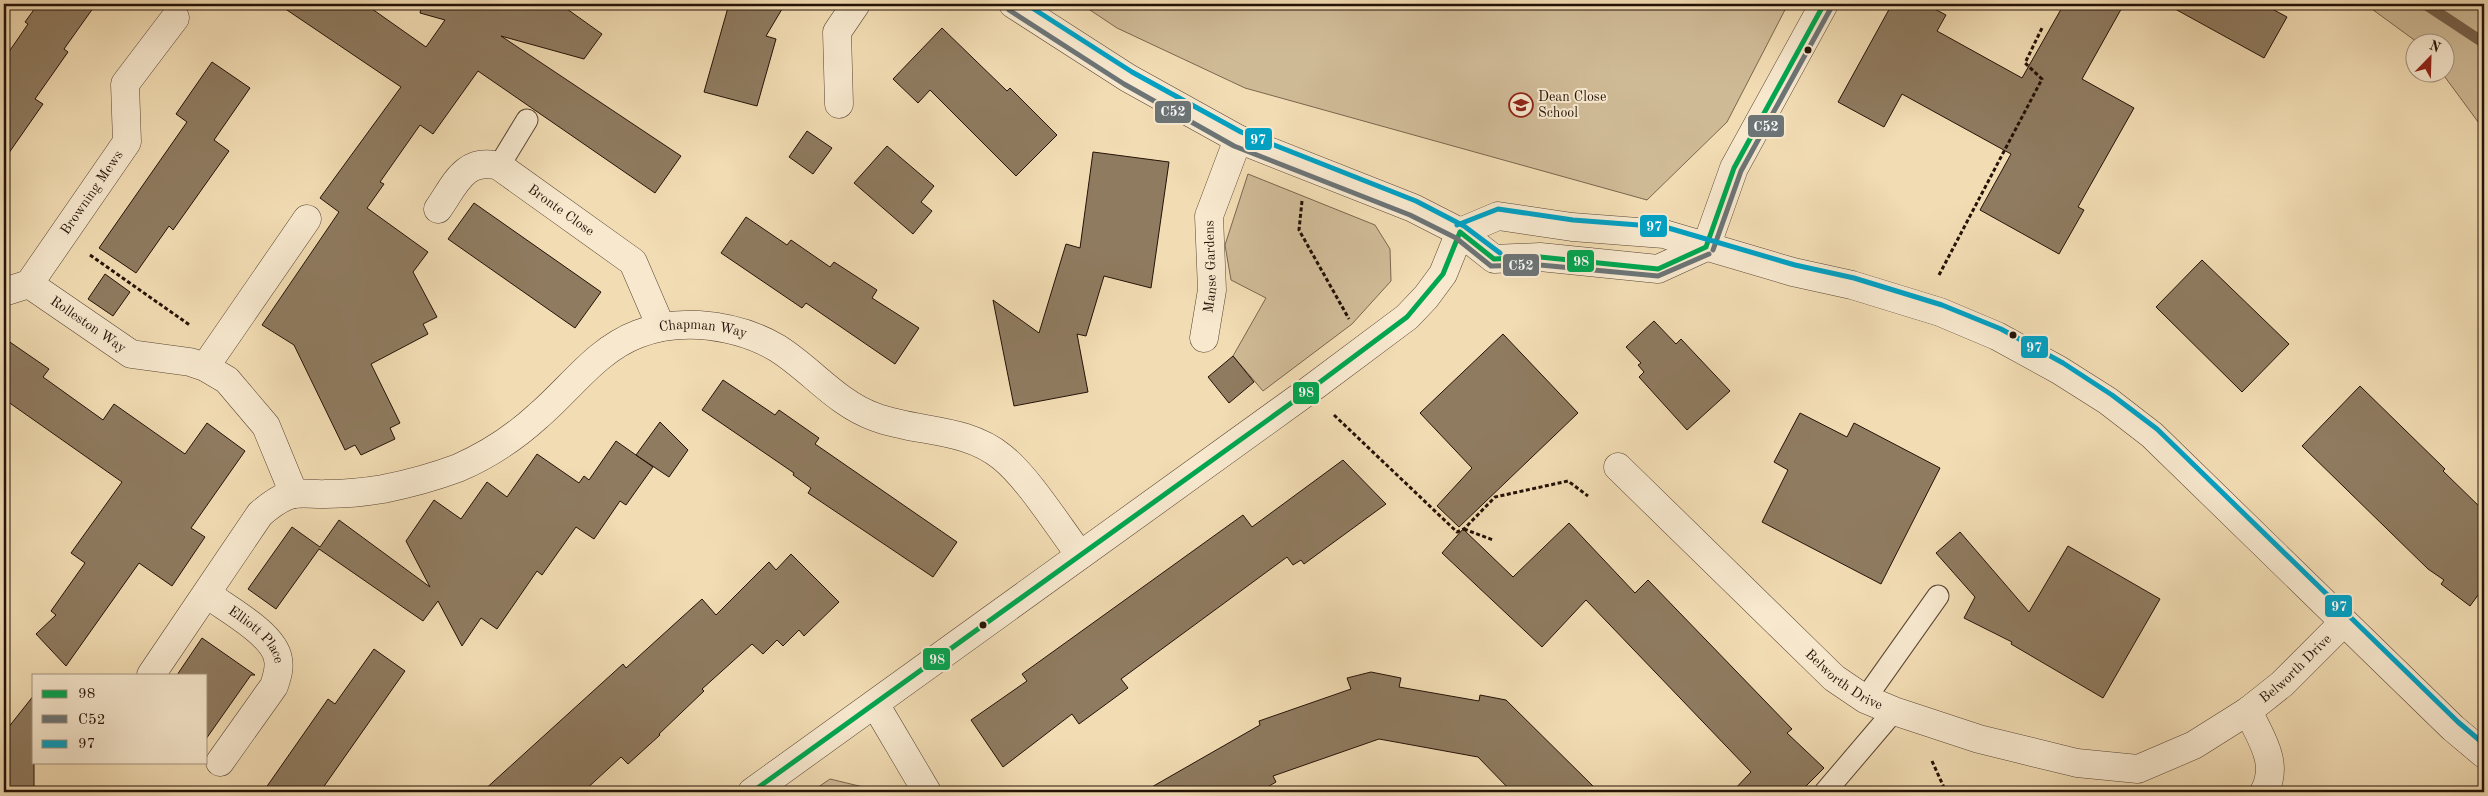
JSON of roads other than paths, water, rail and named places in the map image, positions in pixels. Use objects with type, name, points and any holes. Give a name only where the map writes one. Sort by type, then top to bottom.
[{"type":"street","points":[[839,104],[838,32],[856,4]]},
{"type":"street","points":[[1013,4],[1128,78],[1238,138],[1413,208],[1460,232],[1494,259],[1540,257],[1658,269],[1706,247],[1734,168],[1824,4]]},
{"type":"street","name":"Browning Mews","points":[[16,288],[62,236],[127,142],[124,84],[175,18]]},
{"type":"street","name":"Manse Gardens","points":[[1204,338],[1212,290],[1210,216],[1238,138]]},
{"type":"street","points":[[438,209],[466,170],[481,163],[499,166]]},
{"type":"street","name":"Bronte Close","points":[[499,166],[633,262],[661,327]]},
{"type":"street","points":[[752,792],[1308,391],[1407,317],[1444,274],[1460,232],[1498,216],[1572,227],[1664,234],[1793,272],[1852,285],[1923,307],[1997,336],[2059,370],[2108,401],[2152,435],[2343,623],[2453,728],[2484,754]]},
{"type":"street","points":[[212,356],[307,219]]},
{"type":"street","name":"Rolleston Way","points":[[16,288],[131,354],[190,362],[212,356],[266,426],[294,494]]},
{"type":"street","name":"Chapman Way","points":[[294,494],[326,494],[383,489],[443,474],[476,461],[539,416],[588,367],[614,346],[637,334],[661,327],[681,325],[721,327],[743,332],[777,348],[837,396],[874,417],[908,426],[948,432],[985,446],[1016,471],[1080,555]]},
{"type":"street","name":"Belworth Drive","points":[[1618,467],[1834,678],[1865,698],[1894,711],[2027,752],[2141,780],[2248,711],[2282,684],[2343,623]]},
{"type":"street","points":[[152,674],[260,514],[270,505],[294,494]]},
{"type":"street","name":"Elliott Place","points":[[207,594],[262,634],[273,645],[278,658],[278,672],[274,686],[220,762]]},
{"type":"street","points":[[875,704],[927,792]]},
{"type":"street","name":"Belworth Drive","points":[[2248,711],[2268,752],[2270,762],[2271,772],[2264,792]]},
{"type":"lane","points":[[499,166],[527,120]]},
{"type":"lane","points":[[1865,698],[1938,596]]},
{"type":"lane","points":[[1824,792],[1894,711]]},
{"type":"waterway","points":[[2425,4],[2484,43]]},
{"type":"place","name":"Dean Close School","points":[[1521,105]]}]
